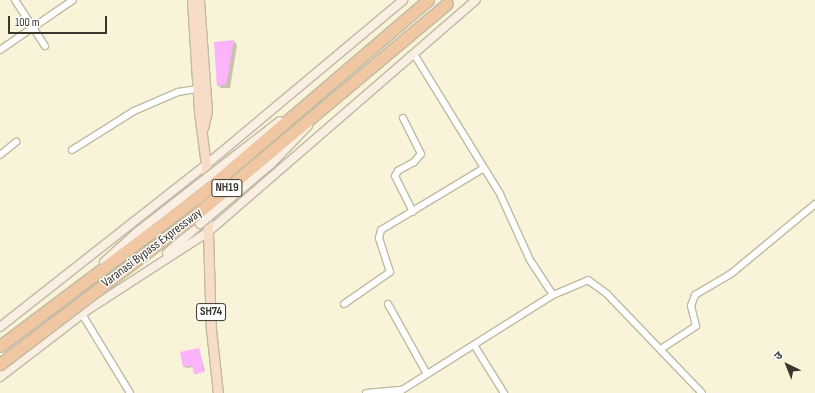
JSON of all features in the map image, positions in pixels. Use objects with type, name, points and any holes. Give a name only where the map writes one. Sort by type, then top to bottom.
[{"type":"highway","name":"Varanasi Bypass Expressway","points":[[0,346],[75,288],[198,197],[428,0]]},
{"type":"highway","name":"Varanasi Bypass Expressway","points":[[0,364],[194,216],[448,4]]},
{"type":"main road","name":"SH74","points":[[192,0],[198,89],[206,165],[211,328],[218,393]]},
{"type":"main road","name":"SH74","points":[[199,0],[207,111],[202,131]]},
{"type":"street","points":[[14,0],[45,46]]},
{"type":"street","points":[[0,50],[73,0]]},
{"type":"street","points":[[0,327],[206,165],[403,0]]},
{"type":"street","points":[[0,377],[82,314],[208,232],[476,0]]},
{"type":"street","points":[[414,54],[500,194],[530,260],[553,295]]},
{"type":"street","points":[[72,150],[134,111],[178,92],[198,89]]},
{"type":"street","points":[[140,275],[271,164],[335,98]]},
{"type":"street","points":[[403,118],[421,154],[414,162],[398,171],[395,176],[413,212]]},
{"type":"street","points":[[0,154],[16,142]]},
{"type":"street","points":[[344,304],[390,272],[379,232],[484,168]]},
{"type":"street","points":[[661,349],[696,326],[690,306],[695,295],[732,273],[815,204]]},
{"type":"street","points":[[366,393],[393,392],[402,390],[553,295],[588,280],[596,284],[661,349],[702,393]]},
{"type":"street","points":[[388,304],[426,374]]},
{"type":"street","points":[[82,314],[130,393]]},
{"type":"street","points":[[474,345],[504,393]]},
{"type":"building","points":[[234,40],[226,85],[217,86],[214,42]]},
{"type":"building","points":[[199,348],[204,372],[194,374],[192,365],[183,367],[180,352]]}]
